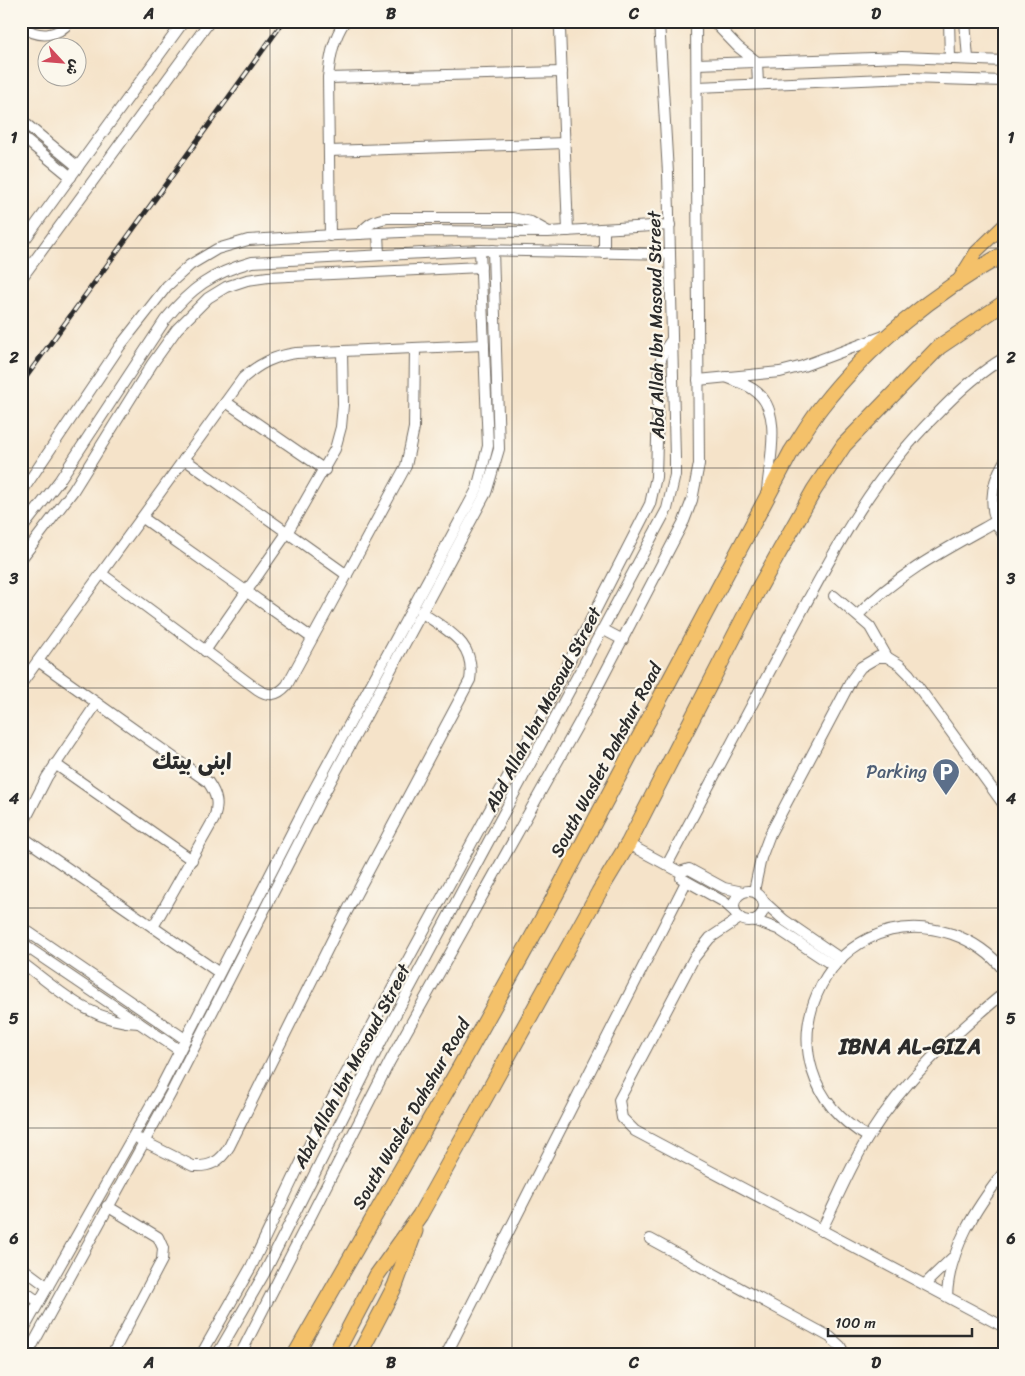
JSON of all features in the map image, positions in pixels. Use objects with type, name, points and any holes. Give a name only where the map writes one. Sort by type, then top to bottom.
[{"type":"highway","points":[[958,281],[1004,254]]},
{"type":"highway","name":"South Waslet Dahshur Road","points":[[295,1355],[460,1067],[555,896],[791,452],[820,408],[855,368],[894,332],[958,281]]},
{"type":"highway","points":[[334,1355],[378,1275],[420,1215],[599,892],[628,844],[760,588],[814,490],[844,445],[939,347],[1004,303]]},
{"type":"highway","points":[[360,1355],[395,1286],[420,1215]]},
{"type":"main road","name":"South Waslet Dahshur Road","points":[[958,281],[976,252],[1004,225]]},
{"type":"street","points":[[21,26],[30,32],[49,35],[58,32],[70,21]]},
{"type":"street","points":[[21,245],[184,21]]},
{"type":"street","points":[[21,279],[210,21]]},
{"type":"street","points":[[330,236],[328,78],[336,34],[345,21]]},
{"type":"street","points":[[556,21],[560,29],[568,230]]},
{"type":"street","name":"Abd Allah Ibn Masoud Street","points":[[217,1355],[264,1274],[367,1069],[661,525],[672,492],[675,470],[670,225],[658,21]]},
{"type":"street","name":"Abd Allah Ibn Masoud Street","points":[[240,1355],[390,1062],[623,640],[684,521],[692,500],[698,464],[696,21]]},
{"type":"street","points":[[713,21],[738,47],[757,62],[758,84]]},
{"type":"street","points":[[950,21],[950,58]]},
{"type":"street","points":[[965,21],[968,59]]},
{"type":"street","points":[[950,34],[958,40],[966,34]]},
{"type":"street","points":[[697,64],[950,58],[1004,61]]},
{"type":"street","points":[[328,78],[562,72]]},
{"type":"street","points":[[697,86],[909,78],[1004,81]]},
{"type":"street","points":[[21,120],[78,167]]},
{"type":"street","points":[[21,136],[71,177]]},
{"type":"street","points":[[42,153],[49,143]]},
{"type":"street","points":[[329,151],[565,143]]},
{"type":"street","points":[[360,234],[376,220],[387,218],[512,218],[531,222],[548,232]]},
{"type":"street","points":[[21,493],[120,346],[167,286],[190,265],[217,249],[248,240],[378,233],[548,232],[670,225]]},
{"type":"street","points":[[604,229],[604,253]]},
{"type":"street","points":[[378,233],[379,254]]},
{"type":"street","points":[[21,530],[59,481],[117,389],[164,320],[184,297],[203,281],[225,270],[252,262],[480,250],[670,254]]},
{"type":"street","points":[[27,1355],[107,1206],[171,1093],[420,612],[492,478],[499,449],[493,422],[484,345],[480,250]]},
{"type":"street","points":[[34,1341],[21,1334],[185,1039],[218,972],[482,475],[493,422],[493,250]]},
{"type":"street","points":[[302,259],[303,275]]},
{"type":"street","points":[[21,559],[73,491],[130,398],[178,329],[208,298],[226,287],[247,280],[303,275],[481,267]]},
{"type":"street","points":[[164,320],[178,329]]},
{"type":"street","points":[[698,380],[794,369],[894,332]]},
{"type":"street","points":[[200,1355],[251,1267],[325,1112],[352,1061],[562,677],[652,497],[656,477],[659,365],[664,351],[672,339]]},
{"type":"street","points":[[21,684],[243,378],[267,361],[280,355],[484,345]]},
{"type":"street","points":[[102,574],[257,690],[264,694],[273,695],[281,692],[287,685],[406,466],[414,428],[415,348]]},
{"type":"street","points":[[205,651],[288,533],[325,470],[335,449],[341,427],[342,351]]},
{"type":"street","points":[[667,865],[824,567],[855,515],[889,467],[925,425],[987,368],[1004,358]]},
{"type":"street","points":[[725,376],[753,390],[764,400],[770,414],[772,430],[766,499]]},
{"type":"street","points":[[117,389],[130,398]]},
{"type":"street","points":[[226,402],[325,470]]},
{"type":"street","points":[[184,459],[347,575]]},
{"type":"street","points":[[1004,462],[996,475],[992,491],[995,522],[1004,536]]},
{"type":"street","points":[[59,481],[73,491]]},
{"type":"street","points":[[143,518],[312,638]]},
{"type":"street","points":[[858,616],[878,595],[906,573],[995,522]]},
{"type":"street","points":[[439,557],[448,562]]},
{"type":"street","points":[[834,596],[870,627],[887,658],[900,665],[909,674],[1004,806]]},
{"type":"street","points":[[132,1136],[185,1163],[202,1166],[217,1161],[229,1147],[313,976],[470,680],[472,666],[469,652],[461,641],[420,612]]},
{"type":"street","points":[[604,630],[623,640]]},
{"type":"street","points":[[754,892],[765,847],[842,696],[861,667],[869,661],[887,658]]},
{"type":"street","points":[[38,660],[208,782],[216,793],[218,806],[214,819],[154,927]]},
{"type":"street","points":[[562,677],[576,683]]},
{"type":"street","points":[[366,692],[376,697]]},
{"type":"street","points":[[21,828],[55,764],[97,703]]},
{"type":"street","points":[[55,764],[192,860]]},
{"type":"street","points":[[21,836],[218,972]]},
{"type":"street","points":[[628,844],[680,872],[686,882],[724,902],[738,915],[778,930],[838,963]]},
{"type":"street","points":[[680,872],[689,869],[724,888],[754,892],[784,920],[838,963]]},
{"type":"street","points":[[455,875],[468,882]]},
{"type":"street","points":[[446,1355],[686,882]]},
{"type":"street","points":[[738,915],[736,898],[743,892]]},
{"type":"street","points":[[753,920],[761,915],[763,901]]},
{"type":"street","points":[[738,915],[710,938],[687,970],[619,1100],[619,1110],[622,1118],[635,1131],[821,1231],[1004,1326]]},
{"type":"street","points":[[21,927],[185,1039]]},
{"type":"street","points":[[868,1137],[845,1122],[835,1112],[820,1091],[811,1067],[807,1038],[811,1008],[824,979],[838,963],[876,936],[906,929],[925,928],[942,931],[974,944],[1004,971]]},
{"type":"street","points":[[21,943],[179,1050]]},
{"type":"street","points":[[21,962],[92,1013],[114,1021],[138,1023]]},
{"type":"street","points":[[404,968],[417,975]]},
{"type":"street","points":[[208,992],[219,998]]},
{"type":"street","points":[[821,1231],[868,1137],[903,1090],[929,1061],[1004,993]]},
{"type":"street","points":[[352,1061],[367,1069]]},
{"type":"street","points":[[925,1284],[952,1257],[977,1211],[1004,1172]]},
{"type":"street","points":[[107,1206],[158,1237],[163,1254],[162,1260],[112,1355]]},
{"type":"street","points":[[650,1239],[830,1337],[840,1346],[845,1355]]},
{"type":"street","points":[[947,1296],[952,1257]]},
{"type":"street","points":[[21,1267],[48,1287]]},
{"type":"street","points":[[251,1267],[264,1274]]},
{"type":"street","points":[[21,1289],[39,1302]]},
{"type":"railway","points":[[21,384],[284,21]]},
{"type":"place","name":"Parking","points":[[946,796]]},
{"type":"district","name":"ابنى بيتك","points":[[192,761]]},
{"type":"district","name":"IBNA AL-GIZA","points":[[910,1046]]}]
